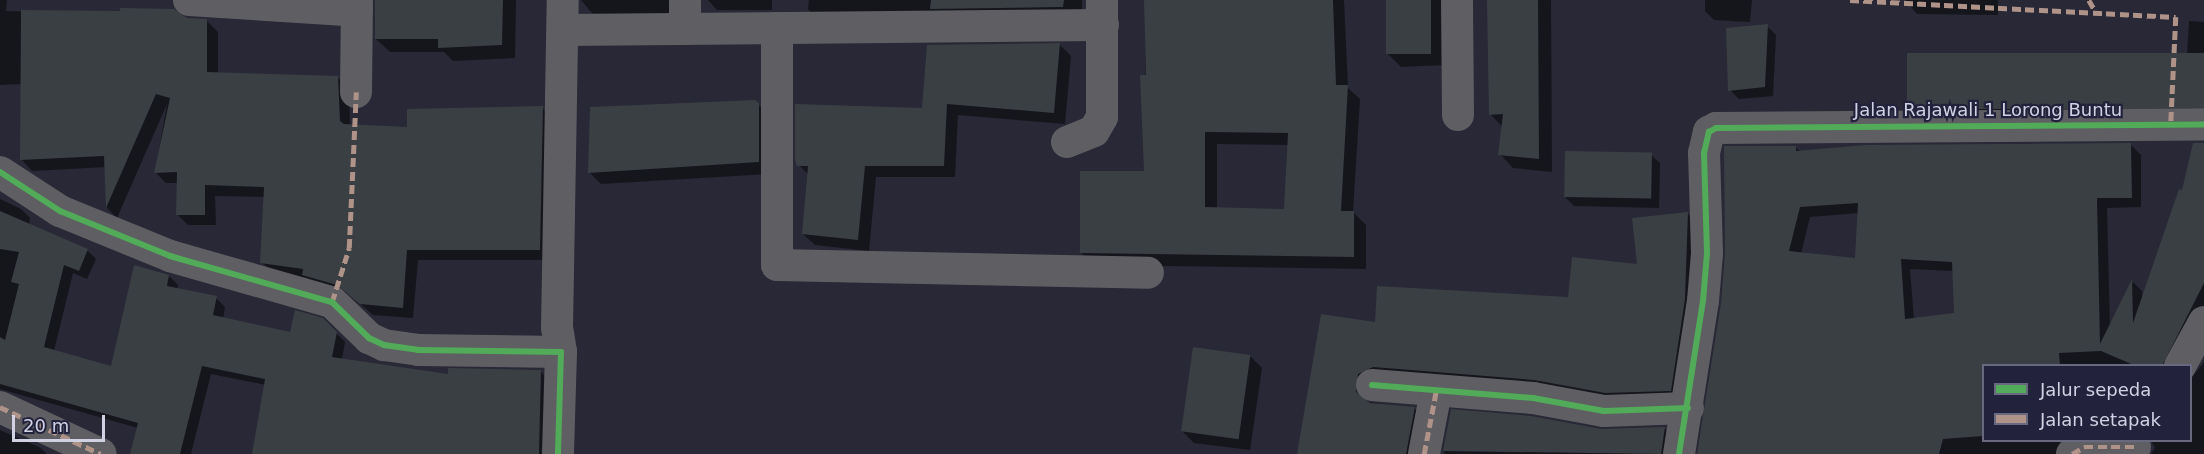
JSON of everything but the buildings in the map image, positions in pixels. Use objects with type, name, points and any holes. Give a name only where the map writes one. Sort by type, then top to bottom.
[{"type":"street","points":[[189,0],[357,5],[356,92]]},
{"type":"street","points":[[1456,0],[1458,115]]},
{"type":"street","points":[[558,454],[561,352],[557,328],[564,15],[685,14],[777,28],[1102,13],[1102,117],[1094,131],[1068,142]]},
{"type":"street","points":[[777,28],[777,266],[1148,273]]},
{"type":"street","name":"Jalan Rajawali 1 Lorong Buntu","points":[[1679,454],[1688,408],[1707,254],[1706,140],[1716,128],[2204,124]]},
{"type":"street","points":[[0,172],[60,211],[170,256],[332,302],[369,338],[392,348],[561,352]]},
{"type":"street","points":[[2181,364],[2204,322]]},
{"type":"street","points":[[1372,385],[1533,398],[1604,411],[1688,408]]},
{"type":"street","points":[[1424,454],[1436,391]]},
{"type":"street","points":[[0,407],[101,454]]},
{"type":"street","points":[[2072,454],[2084,447],[2136,447]]},
{"type":"marked path","points":[[1850,0],[2176,17],[2171,124]]},
{"type":"marked path","points":[[2089,0],[2097,14]]},
{"type":"marked path","points":[[332,302],[349,248],[356,92]]},
{"type":"marked path","points":[[1424,454],[1436,391]]},
{"type":"marked path","points":[[0,407],[101,454]]},
{"type":"marked path","points":[[2072,454],[2084,447],[2135,447]]},
{"type":"cycle path","points":[[1679,454],[1703,301],[1707,253],[1704,153],[1709,132],[1716,128],[2204,125]]},
{"type":"cycle path","points":[[0,172],[60,211],[170,256],[332,302],[369,338],[384,345],[418,350],[561,352],[558,454]]},
{"type":"cycle path","points":[[1372,385],[1533,398],[1604,411],[1688,408]]}]
